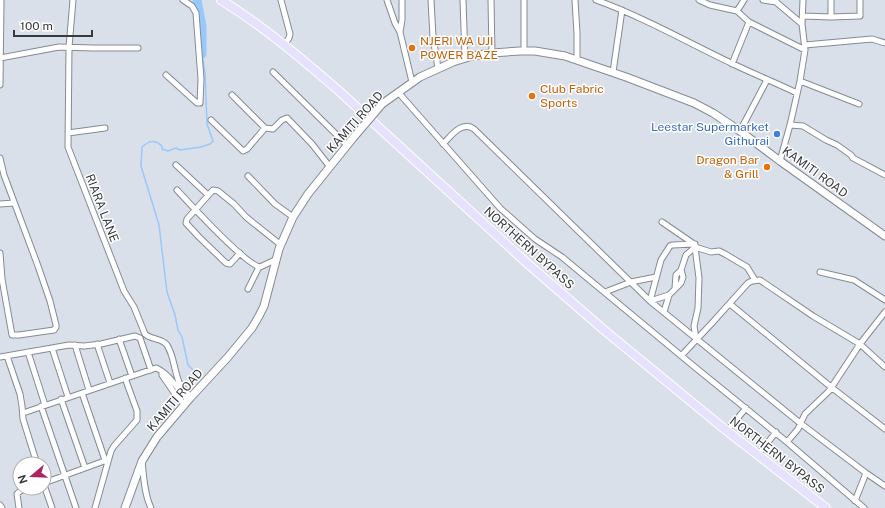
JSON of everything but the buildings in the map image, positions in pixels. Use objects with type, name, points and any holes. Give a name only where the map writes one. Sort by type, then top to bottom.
[{"type":"main road","name":"NORTHERN BYPASS","points":[[221,0],[257,24],[339,91],[533,269],[663,380],[826,508]]},
{"type":"main road","name":"KAMITI ROAD","points":[[125,508],[142,461],[157,437],[188,400],[228,357],[252,328],[259,316],[265,303],[275,260],[281,244],[292,218],[308,194],[382,104],[412,82],[438,68],[465,58],[492,53],[524,51],[558,55],[613,72],[701,106],[740,131],[885,236]]},
{"type":"street","points":[[0,0],[0,85]]},
{"type":"street","name":"RIARA LANE","points":[[72,0],[69,47],[69,151],[120,284],[134,307],[145,334],[149,337],[165,342],[167,345],[188,400]]},
{"type":"street","points":[[166,75],[192,99],[197,103],[200,103],[201,79],[196,12],[192,6],[183,0]]},
{"type":"street","points":[[281,0],[290,34],[284,45]]},
{"type":"street","points":[[387,0],[395,23],[400,32],[412,82]]},
{"type":"street","points":[[400,32],[402,20],[402,0]]},
{"type":"street","points":[[431,0],[433,37],[438,68]]},
{"type":"street","points":[[463,0],[465,58]]},
{"type":"street","points":[[491,0],[492,53]]},
{"type":"street","points":[[524,0],[524,51]]},
{"type":"street","points":[[596,0],[606,2],[682,38],[732,64],[797,93]]},
{"type":"street","points":[[699,0],[737,12],[749,22],[805,47],[872,39],[885,43]]},
{"type":"street","points":[[737,12],[744,0]]},
{"type":"street","points":[[764,0],[776,1],[802,24]]},
{"type":"street","points":[[780,161],[800,81],[805,47],[802,24],[802,0]]},
{"type":"street","points":[[831,0],[831,17]]},
{"type":"street","points":[[802,16],[860,16],[860,0]]},
{"type":"street","points":[[576,1],[576,60]]},
{"type":"street","points":[[613,72],[622,10]]},
{"type":"street","points":[[732,64],[749,22]]},
{"type":"street","points":[[0,58],[59,46],[138,48]]},
{"type":"street","points":[[273,72],[347,145]]},
{"type":"street","points":[[740,131],[767,80]]},
{"type":"street","points":[[800,81],[859,104]]},
{"type":"street","points":[[398,92],[500,208],[535,239],[562,257],[681,356],[776,432],[864,508]]},
{"type":"street","points":[[232,95],[265,128],[273,129],[282,120],[287,118],[312,144],[330,167]]},
{"type":"street","points":[[211,120],[243,151],[247,149],[265,128]]},
{"type":"street","points":[[790,125],[803,126],[837,145],[854,158],[885,175]]},
{"type":"street","points":[[443,144],[465,126],[470,126],[474,129],[650,301],[800,423],[885,486]]},
{"type":"street","points":[[68,133],[105,128]]},
{"type":"street","points":[[0,158],[4,175],[50,301],[56,325],[55,329],[12,335],[1,279],[0,253]]},
{"type":"street","points":[[176,165],[208,195]]},
{"type":"street","points":[[248,176],[275,204],[292,218]]},
{"type":"street","points":[[177,190],[240,252],[259,267]]},
{"type":"street","points":[[240,252],[230,264],[228,264],[189,227],[186,221],[213,190],[218,191],[234,204],[246,218],[281,244]]},
{"type":"street","points":[[0,204],[14,203]]},
{"type":"street","points":[[662,222],[695,246],[699,278],[698,308],[694,326],[696,339]]},
{"type":"street","points":[[650,301],[661,260],[670,246],[677,244],[695,246],[711,252],[719,251],[747,267],[755,280]]},
{"type":"street","points":[[664,312],[669,295],[681,283],[683,277],[681,270],[686,255],[695,246]]},
{"type":"street","points":[[248,289],[259,267],[275,260]]},
{"type":"street","points":[[820,272],[854,280],[885,300]]},
{"type":"street","points":[[605,292],[631,282],[656,277]]},
{"type":"street","points":[[681,356],[748,283],[755,280],[760,280],[813,316],[860,344],[885,367]]},
{"type":"street","points":[[650,301],[669,295]]},
{"type":"street","points":[[730,304],[831,387],[885,429]]},
{"type":"street","points":[[787,442],[798,429],[805,414],[831,387],[860,344],[885,312]]},
{"type":"street","points":[[0,357],[52,348],[98,344],[132,336],[139,337],[151,370]]},
{"type":"street","points":[[119,340],[132,376]]},
{"type":"street","points":[[98,344],[110,383]]},
{"type":"street","points":[[75,345],[89,390]]},
{"type":"street","points":[[52,348],[68,397]]},
{"type":"street","points":[[28,352],[64,476],[76,508]]},
{"type":"street","points":[[7,356],[20,394],[23,419],[35,456]]},
{"type":"street","points":[[23,413],[82,392],[158,368],[165,373],[188,400]]},
{"type":"street","points":[[95,508],[107,460],[114,446],[137,420],[137,411],[125,378]]},
{"type":"street","points":[[82,392],[107,460]]},
{"type":"street","points":[[61,399],[85,468]]},
{"type":"street","points":[[727,431],[746,408]]},
{"type":"street","points":[[758,455],[776,432]]},
{"type":"street","points":[[52,481],[107,460]]},
{"type":"street","points":[[142,461],[145,492],[151,508]]},
{"type":"street","points":[[855,501],[866,473]]},
{"type":"street","points":[[17,496],[19,508]]},
{"type":"street","points":[[48,496],[52,508]]},
{"type":"waterway","points":[[197,0],[202,26],[202,54]]},
{"type":"waterway","points":[[198,382],[195,372],[188,365],[182,337],[178,330],[175,315],[167,292],[159,225],[141,166],[142,147],[149,142],[156,142],[162,146],[162,149],[168,151],[176,148],[180,150],[201,147],[210,144],[213,141],[207,124],[205,73],[202,54]]},
{"type":"place","name":"NJERI WA UJI POWER BAZE","points":[[412,48]]},
{"type":"place","name":"Club Fabric Sports","points":[[532,96]]},
{"type":"place","name":"Leestar Supermarket Githurai","points":[[777,134]]},
{"type":"place","name":"Dragon Bar & Grill","points":[[767,167]]}]
